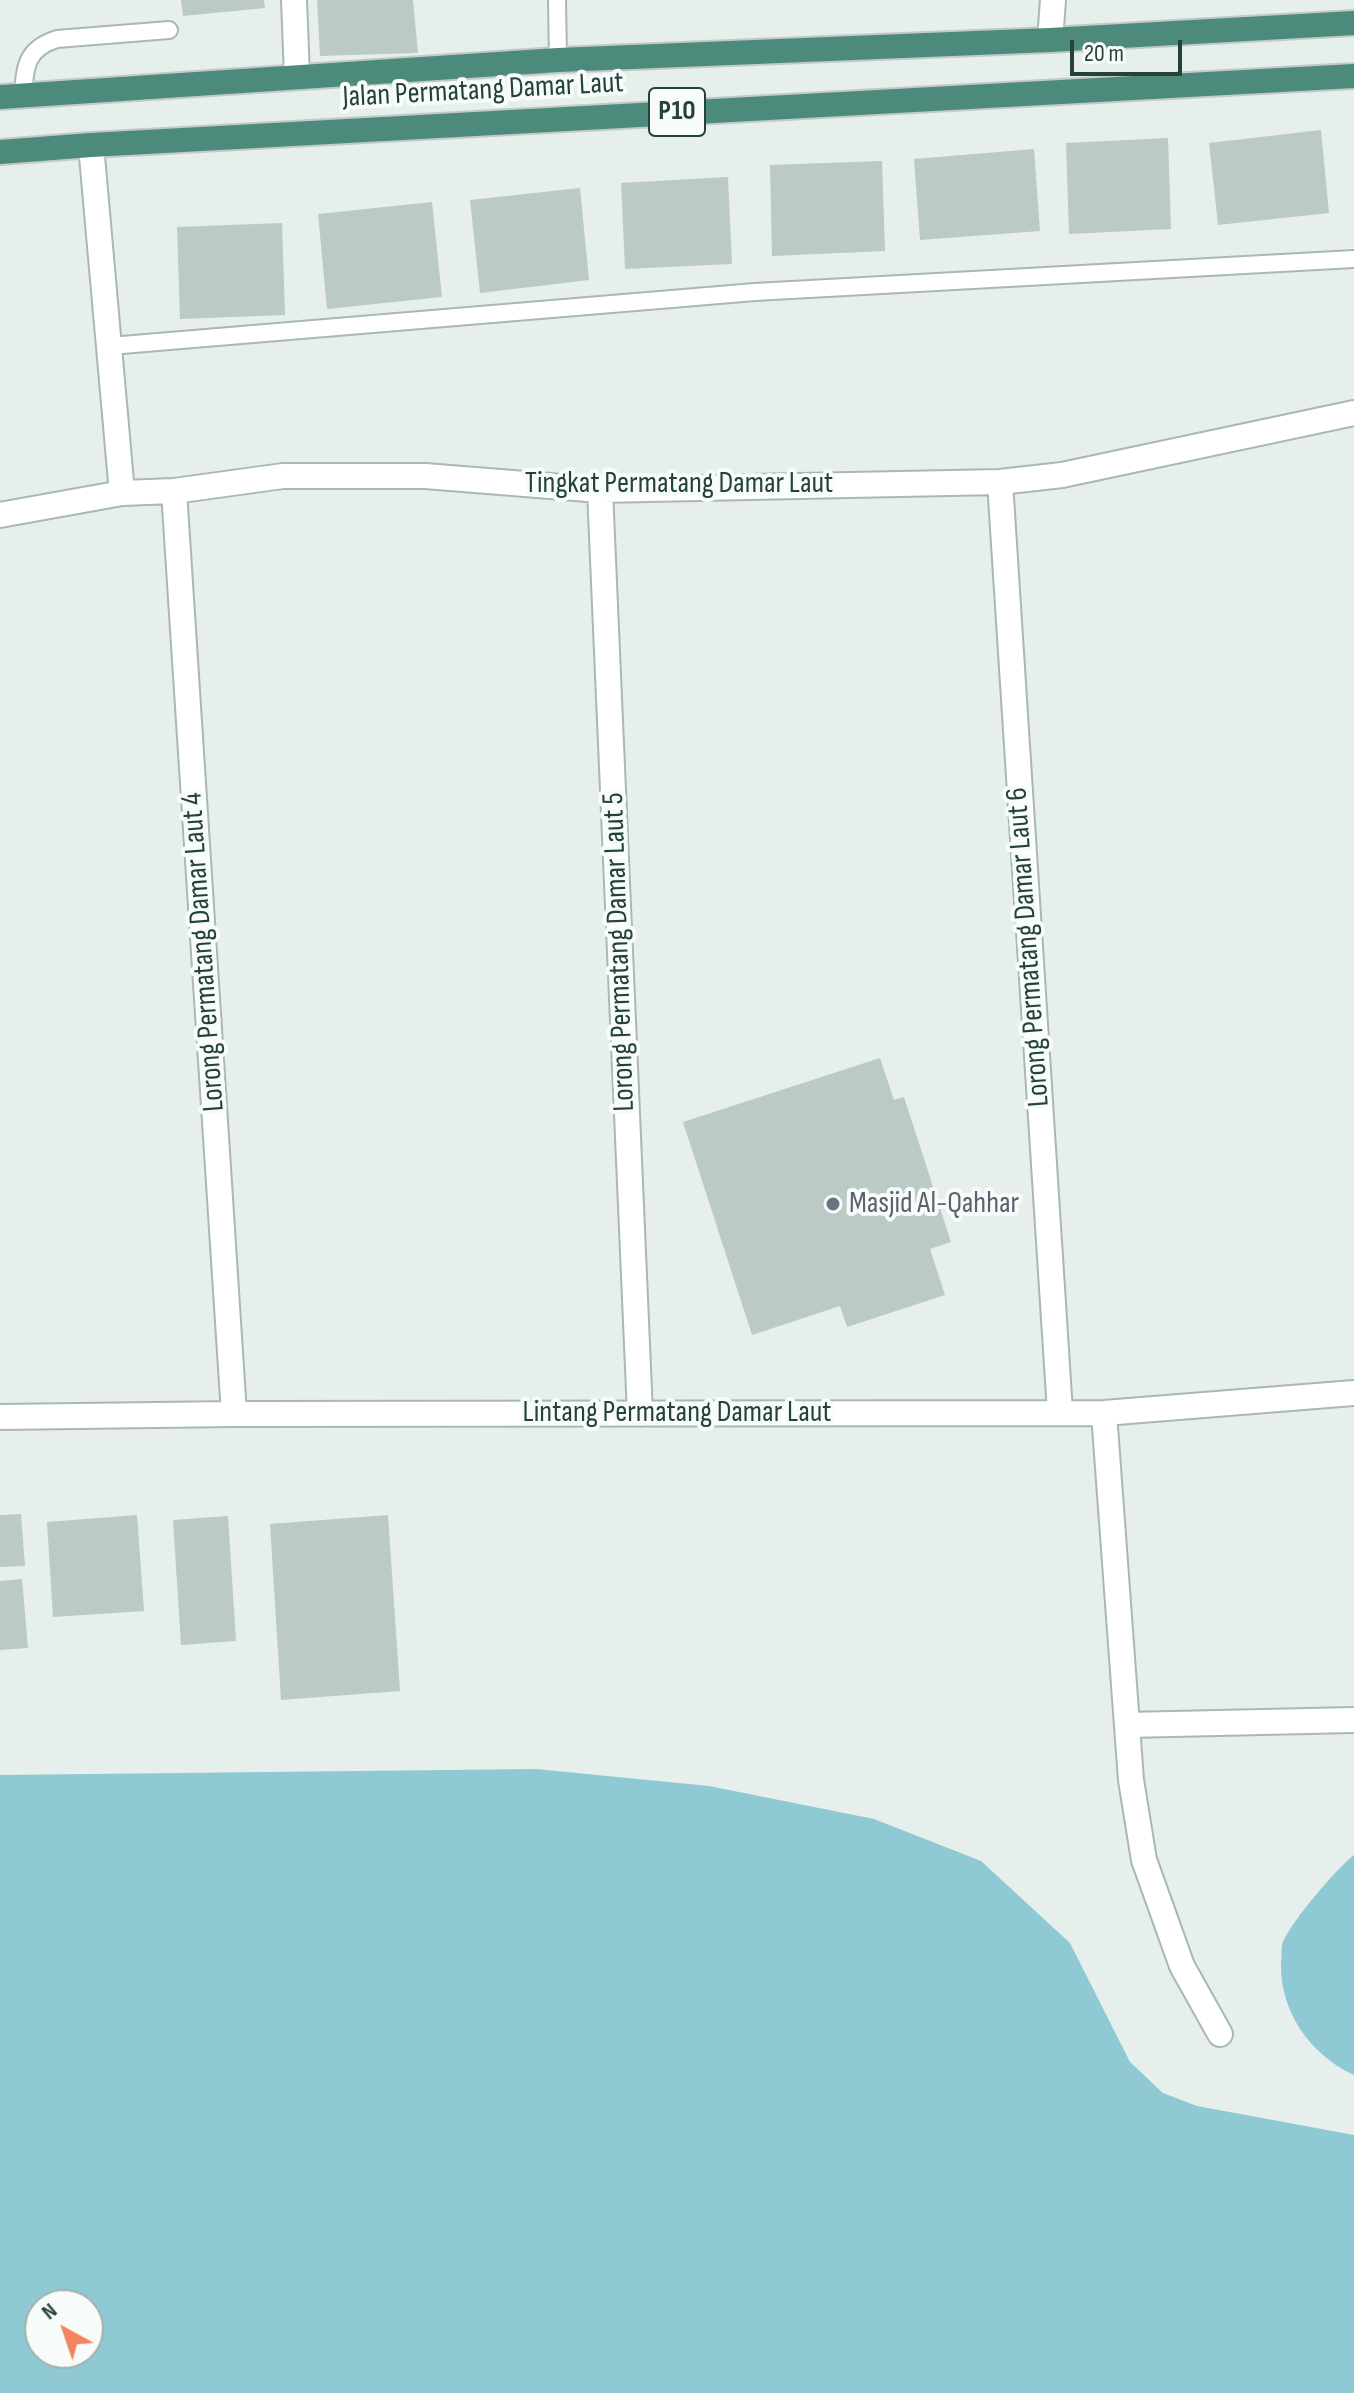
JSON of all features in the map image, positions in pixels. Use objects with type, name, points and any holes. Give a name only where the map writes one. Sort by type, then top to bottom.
[{"type":"highway","name":"Jalan Permatang Damar Laut","points":[[12,96],[558,60],[1050,40],[1354,23]]},
{"type":"highway","name":"Jalan Permatang Damar Laut","points":[[0,152],[1354,76]]},
{"type":"street","points":[[294,0],[297,77]]},
{"type":"street","points":[[1050,40],[1053,0]]},
{"type":"street","points":[[91,145],[122,493]]},
{"type":"street","name":"Tingkat Permatang Damar Laut","points":[[0,515],[122,493],[174,491],[283,476],[425,476],[600,490],[1000,482],[1062,475],[1354,413]]},
{"type":"street","name":"Lorong Permatang Damar Laut 6","points":[[1000,482],[1060,1412]]},
{"type":"street","name":"Lorong Permatang Damar Laut 5","points":[[600,490],[640,1414]]},
{"type":"street","name":"Lorong Permatang Damar Laut 4","points":[[174,491],[234,1414]]},
{"type":"street","name":"Lintang Permatang Damar Laut","points":[[0,1417],[1104,1413],[1354,1393]]},
{"type":"street","points":[[1104,1413],[1131,1780],[1144,1860],[1182,1966],[1220,2034]]},
{"type":"street","points":[[1127,1725],[1354,1720]]},
{"type":"lane","points":[[557,0],[558,60]]},
{"type":"lane","points":[[12,96],[30,55],[47,43],[57,39],[169,30]]},
{"type":"lane","points":[[110,346],[755,292],[1354,259]]},
{"type":"water","points":[[536,1769],[709,1786],[874,1819],[981,1861],[1070,1943],[1130,2062],[1163,2093],[1197,2106],[1354,2135],[1354,2393],[0,2393],[0,1775]]},
{"type":"water","points":[[1354,1855],[1354,2075],[1324,2056],[1301,2030],[1286,1998],[1281,1964],[1282,1945],[1293,1924],[1325,1884]]},
{"type":"building","points":[[181,0],[264,0],[265,8],[183,16]]},
{"type":"building","points":[[317,0],[413,0],[418,53],[320,56]]},
{"type":"building","points":[[1321,130],[1329,213],[1218,225],[1209,143]]},
{"type":"building","points":[[1168,138],[1171,229],[1069,234],[1066,143]]},
{"type":"building","points":[[1034,149],[1040,231],[920,240],[914,159]]},
{"type":"building","points":[[882,161],[885,251],[772,256],[770,165]]},
{"type":"building","points":[[728,177],[732,264],[625,269],[621,183]]},
{"type":"building","points":[[580,188],[589,280],[480,293],[470,200]]},
{"type":"building","points":[[432,202],[442,297],[327,309],[318,214]]},
{"type":"building","points":[[282,223],[285,315],[180,319],[177,227]]},
{"type":"building","points":[[880,1058],[894,1100],[904,1097],[951,1242],[930,1249],[945,1295],[847,1327],[840,1306],[752,1335],[683,1122]]},
{"type":"building","points":[[21,1514],[25,1566],[0,1567],[0,1515]]},
{"type":"building","points":[[137,1515],[144,1611],[53,1617],[47,1522]]},
{"type":"building","points":[[388,1515],[400,1691],[281,1700],[270,1524]]},
{"type":"building","points":[[228,1516],[236,1641],[181,1645],[173,1520]]},
{"type":"building","points":[[22,1579],[28,1648],[0,1650],[0,1581]]},
{"type":"place","name":"Masjid Al-Qahhar","points":[[833,1204]]}]
